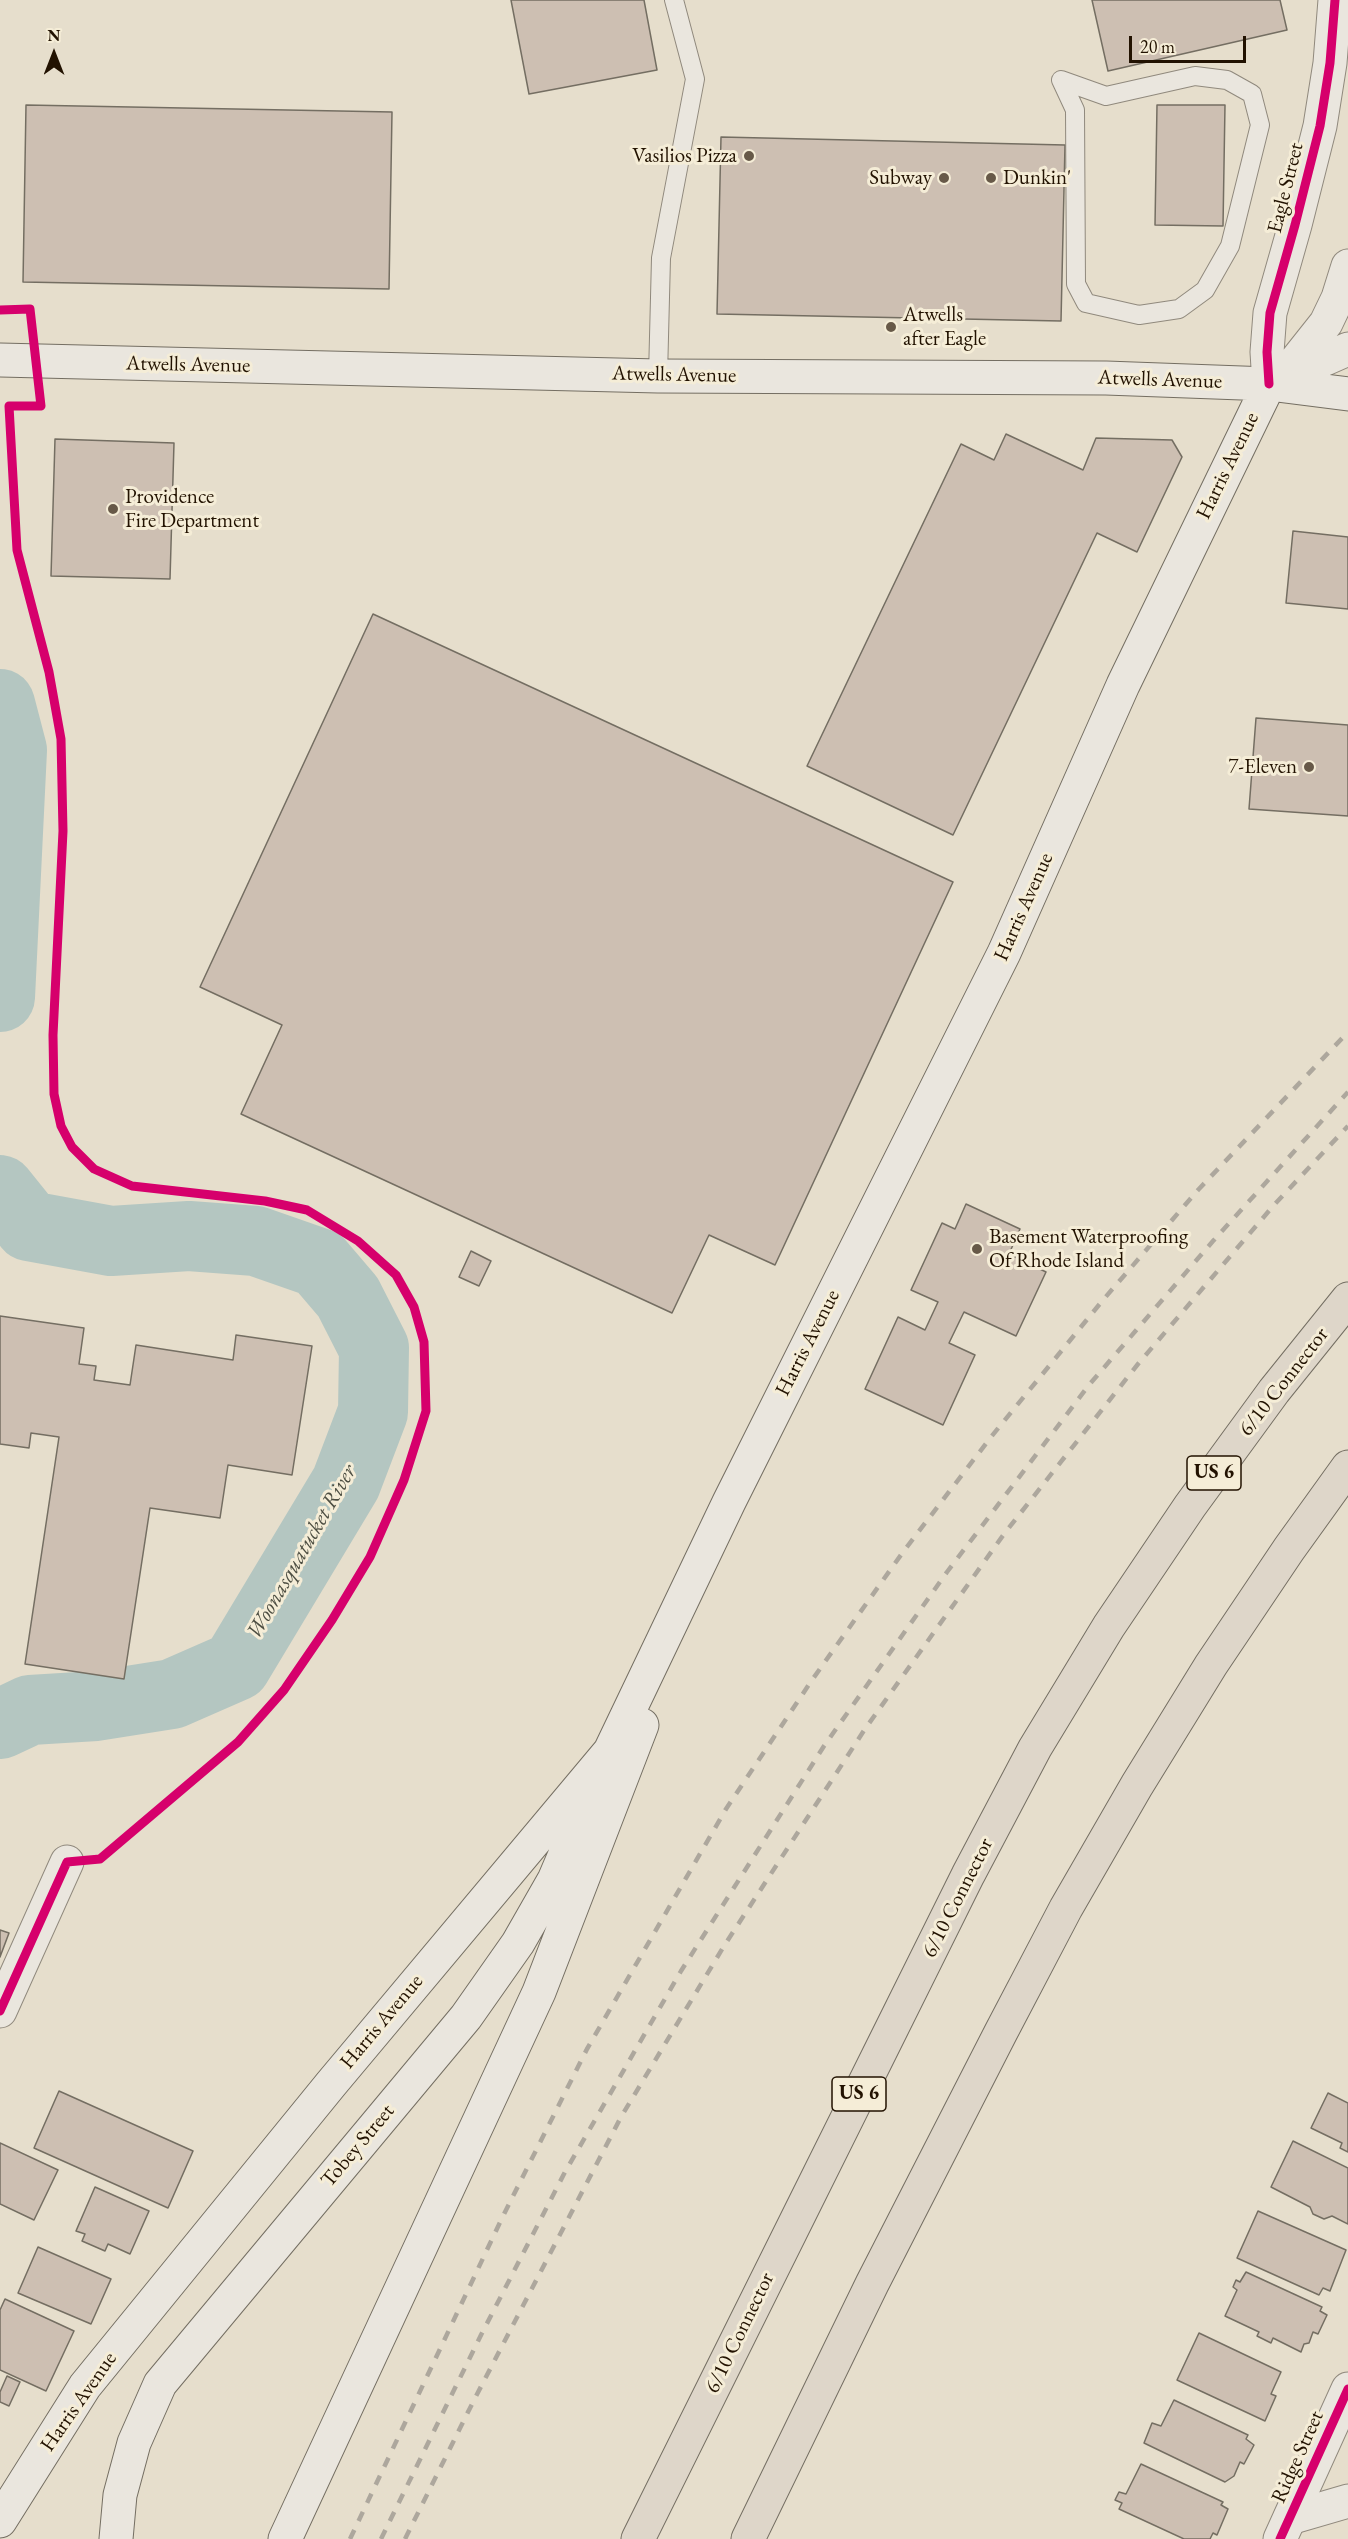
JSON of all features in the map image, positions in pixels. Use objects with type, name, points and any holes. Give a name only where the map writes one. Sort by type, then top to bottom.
[{"type":"highway","name":"6/10 Connector","points":[[638,2539],[963,1885],[1035,1748],[1109,1626],[1190,1506],[1274,1391],[1348,1299]]},
{"type":"highway","points":[[748,2539],[872,2284],[1066,1908],[1210,1665],[1288,1549],[1348,1467]]},
{"type":"main road","name":"Eagle Street","points":[[1269,384],[1267,352],[1270,313],[1320,126],[1330,63],[1335,0]]},
{"type":"main road","points":[[1269,384],[1295,362],[1326,323],[1338,298],[1348,266]]},
{"type":"main road","points":[[1269,384],[1348,349]]},
{"type":"main road","name":"Atwells Avenue","points":[[0,360],[658,376],[1106,378],[1269,384],[1348,394]]},
{"type":"main road","name":"Harris Avenue","points":[[0,2521],[85,2386],[331,2084],[610,1751],[729,1502],[1004,953],[1150,626],[1269,384]]},
{"type":"main road","name":"Harris Avenue","points":[[285,2539],[539,1992],[729,1502]]},
{"type":"main road","name":"Tobey Street","points":[[116,2539],[120,2495],[134,2443],[160,2384],[466,2017],[518,1943],[554,1880],[610,1751]]},
{"type":"main road","points":[[0,2011],[67,1862]]},
{"type":"main road","name":"Ridge Street","points":[[1285,2529],[1348,2389]]},
{"type":"main road","points":[[1285,2529],[1348,2501]]},
{"type":"lane","points":[[658,376],[661,258],[695,79],[674,0]]},
{"type":"lane","points":[[1195,76],[1227,80],[1252,94],[1260,125],[1230,246],[1205,290],[1179,309],[1139,315],[1086,303],[1076,284],[1075,110],[1061,80],[1106,96],[1195,76]]},
{"type":"building","points":[[511,0],[644,0],[657,70],[529,94]]},
{"type":"building","points":[[1092,0],[1280,0],[1287,30],[1108,71]]},
{"type":"building","points":[[26,105],[392,112],[389,289],[23,282]]},
{"type":"building","points":[[1157,105],[1225,105],[1223,226],[1155,225]]},
{"type":"building","points":[[721,137],[1065,145],[1061,321],[717,314]]},
{"type":"building","points":[[1006,434],[1083,470],[1096,438],[1172,440],[1182,457],[1137,552],[1097,533],[953,835],[807,766],[961,444],[994,460]]},
{"type":"building","name":"Providence Fire Department","points":[[55,439],[174,443],[170,579],[51,576]]},
{"type":"building","points":[[1293,531],[1348,537],[1348,609],[1286,603]]},
{"type":"building","points":[[373,614],[953,882],[775,1265],[709,1235],[672,1313],[241,1114],[282,1025],[200,987]]},
{"type":"building","points":[[1256,718],[1348,725],[1348,816],[1249,809]]},
{"type":"building","points":[[966,1204],[1020,1229],[1009,1254],[1046,1272],[1016,1336],[964,1312],[949,1343],[975,1355],[943,1425],[865,1389],[898,1317],[925,1330],[938,1302],[911,1290],[942,1223],[955,1229]]},
{"type":"building","points":[[471,1251],[491,1261],[479,1286],[459,1277]]},
{"type":"building","points":[[0,1316],[84,1328],[79,1364],[96,1366],[94,1380],[130,1385],[136,1345],[233,1360],[236,1335],[312,1346],[292,1475],[228,1465],[220,1518],[150,1508],[124,1679],[25,1664],[59,1437],[31,1433],[29,1448],[0,1444]]},
{"type":"building","points":[[0,1930],[9,1933],[0,1957]]},
{"type":"building","points":[[59,2091],[193,2151],[168,2208],[34,2148]]},
{"type":"building","points":[[1328,2093],[1348,2103],[1348,2152],[1340,2148],[1342,2143],[1311,2128]]},
{"type":"building","points":[[1293,2141],[1348,2168],[1348,2224],[1332,2216],[1324,2219],[1313,2214],[1310,2207],[1271,2187]]},
{"type":"building","points":[[0,2143],[58,2170],[34,2220],[0,2204]]},
{"type":"building","points":[[95,2187],[149,2211],[130,2254],[108,2244],[105,2251],[82,2241],[85,2234],[76,2231]]},
{"type":"building","points":[[1258,2211],[1346,2250],[1330,2291],[1323,2288],[1319,2295],[1237,2258]]},
{"type":"building","points":[[38,2247],[111,2279],[91,2324],[18,2293]]},
{"type":"building","points":[[1246,2272],[1322,2307],[1320,2311],[1327,2315],[1318,2334],[1313,2332],[1309,2343],[1304,2344],[1301,2352],[1273,2338],[1271,2343],[1257,2336],[1259,2332],[1225,2316],[1237,2290],[1233,2287],[1236,2280],[1240,2282]]},
{"type":"building","points":[[5,2299],[74,2331],[46,2391],[0,2370],[0,2310]]},
{"type":"building","points":[[1199,2333],[1281,2372],[1271,2394],[1276,2396],[1265,2421],[1177,2380]]},
{"type":"building","points":[[7,2376],[20,2382],[9,2406],[0,2402],[0,2392]]},
{"type":"building","points":[[1174,2400],[1248,2435],[1246,2439],[1254,2445],[1244,2464],[1240,2462],[1234,2476],[1225,2482],[1144,2443],[1152,2423],[1161,2426]]},
{"type":"building","points":[[1141,2464],[1223,2502],[1221,2505],[1228,2509],[1217,2535],[1213,2533],[1210,2539],[1184,2539],[1119,2509],[1122,2503],[1115,2500],[1119,2492],[1126,2494]]},
{"type":"waterway","name":"Woonasquatucket River","points":[[0,704],[12,750],[0,997]]},
{"type":"waterway","name":"Woonasquatucket River","points":[[0,1190],[29,1226],[111,1241],[189,1236],[256,1241],[319,1263],[348,1297],[374,1348],[373,1412],[346,1483],[236,1666],[172,1694],[96,1706],[30,1710],[0,1724]]},
{"type":"railway","points":[[350,2539],[503,2216],[587,2049],[726,1809],[812,1680],[903,1552],[991,1437],[1103,1300],[1198,1190],[1348,1032]]},
{"type":"railway","points":[[381,2539],[481,2335],[565,2172],[681,1971],[824,1746],[947,1572],[1089,1385],[1213,1241],[1348,1092]]},
{"type":"railway","points":[[405,2539],[474,2400],[621,2117],[724,1946],[865,1729],[1004,1534],[1138,1364],[1274,1205],[1348,1126]]},
{"type":"cycle path","points":[[1269,384],[1267,352],[1270,313],[1320,126],[1330,63],[1335,0]]},
{"type":"cycle path","points":[[0,310],[30,309],[41,406],[9,406],[17,550],[49,672],[61,739],[63,831],[53,1035],[54,1094],[61,1126],[72,1147],[94,1169],[132,1186],[265,1201],[307,1210],[358,1241],[396,1275],[414,1307],[424,1342],[426,1411],[404,1480],[370,1557],[332,1620],[284,1690],[238,1742],[100,1859],[67,1862],[0,2011]]},
{"type":"cycle path","points":[[1280,2539],[1348,2389]]},
{"type":"place","name":"Vasilios Pizza","points":[[749,156]]},
{"type":"place","name":"Subway","points":[[944,178]]},
{"type":"place","name":"Dunkin'","points":[[991,178]]},
{"type":"place","name":"Atwells after Eagle","points":[[891,327]]},
{"type":"place","name":"Providence Fire Department","points":[[113,509]]},
{"type":"place","name":"7-Eleven","points":[[1309,767]]},
{"type":"place","name":"Basement Waterproofing Of Rhode Island","points":[[977,1249]]}]
